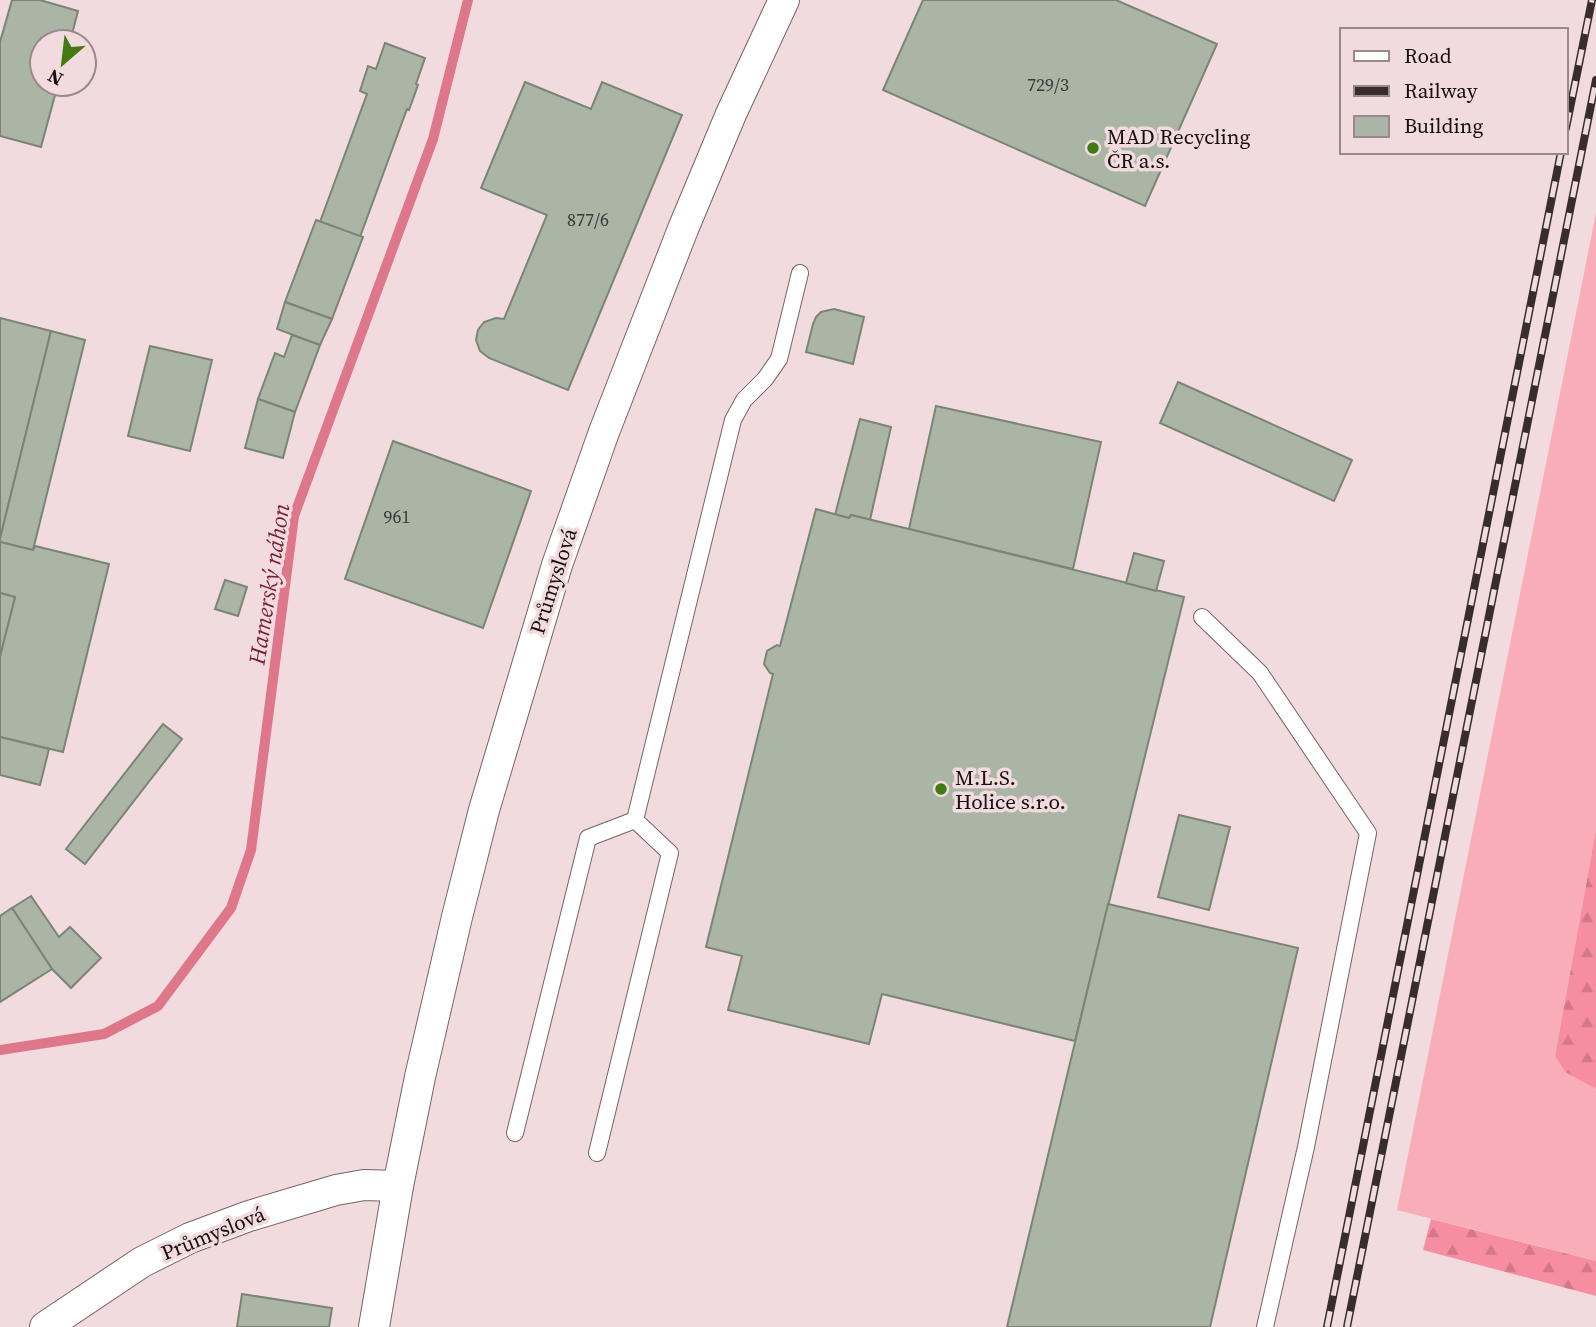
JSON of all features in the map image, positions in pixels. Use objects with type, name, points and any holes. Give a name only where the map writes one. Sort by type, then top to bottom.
[{"type":"street","name":"Průmyslová","points":[[374,1327],[398,1186],[429,1038],[477,836],[557,565],[604,432],[683,229],[784,0]]},
{"type":"street","name":"Průmyslová","points":[[45,1327],[142,1262],[190,1238],[249,1216],[336,1190],[364,1185],[398,1186]]},
{"type":"lane","points":[[635,820],[733,420],[744,400],[765,379],[779,359],[800,273]]},
{"type":"lane","points":[[1202,617],[1260,673],[1368,834],[1306,1147],[1265,1327]]},
{"type":"lane","points":[[515,1133],[588,838],[635,820]]},
{"type":"lane","points":[[597,1153],[670,853],[635,820]]},
{"type":"shaded area","points":[[1596,213],[1596,830],[1555,1056],[1565,1072],[1596,1089],[1596,1261],[1397,1210]]},
{"type":"green space","points":[[1596,830],[1596,1089],[1565,1072],[1555,1056]]},
{"type":"green space","points":[[1431,1219],[1596,1261],[1596,1296],[1423,1250]]},
{"type":"building","points":[[12,0],[40,0],[78,11],[74,28],[28,28],[28,98],[54,98],[41,147],[0,136],[0,42]]},
{"type":"building","name":"MAD Recycling ČR a.s.","points":[[923,0],[1116,0],[1217,44],[1145,206],[883,90]]},
{"type":"building","points":[[385,43],[425,58],[409,110],[407,109],[360,237],[320,222],[367,94],[360,91],[368,66],[376,69]]},
{"type":"building","points":[[525,82],[591,109],[602,82],[682,115],[568,390],[489,358],[480,351],[476,340],[478,330],[484,322],[496,318],[504,319],[547,215],[481,188]]},
{"type":"building","points":[[316,220],[363,237],[332,319],[285,302]]},
{"type":"building","points":[[285,302],[332,319],[320,345],[277,329]]},
{"type":"building","points":[[834,309],[864,317],[853,364],[806,352],[816,317],[821,312]]},
{"type":"building","points":[[0,318],[51,331],[0,539]]},
{"type":"building","points":[[51,331],[85,340],[33,550],[0,542],[0,539]]},
{"type":"building","points":[[292,335],[320,345],[295,412],[258,399],[275,353],[284,357]]},
{"type":"building","points":[[150,346],[212,360],[190,451],[128,436]]},
{"type":"building","points":[[1178,382],[1352,460],[1334,501],[1160,423]]},
{"type":"building","points":[[258,399],[295,412],[283,458],[245,448]]},
{"type":"building","points":[[936,406],[1101,442],[1073,569],[909,529]]},
{"type":"building","points":[[860,419],[891,427],[870,520],[851,515],[849,518],[835,515]]},
{"type":"building","points":[[393,441],[531,491],[483,628],[345,579]]},
{"type":"building","name":"M.L.S. Holice s.r.o.","points":[[816,509],[849,518],[851,515],[1184,597],[1075,1041],[882,994],[869,1044],[728,1010],[742,956],[706,947],[773,674],[764,664],[767,651],[780,646]]},
{"type":"building","points":[[0,542],[33,550],[35,546],[109,564],[63,752],[0,737],[0,656],[15,597],[0,593]]},
{"type":"building","points":[[1134,553],[1164,561],[1156,591],[1126,583]]},
{"type":"building","points":[[225,580],[247,587],[238,616],[215,609]]},
{"type":"building","points":[[0,593],[15,597],[0,656]]},
{"type":"building","points":[[163,724],[182,739],[85,864],[66,849]]},
{"type":"building","points":[[0,737],[49,749],[40,785],[0,775]]},
{"type":"building","points":[[1179,815],[1230,827],[1209,910],[1158,897]]},
{"type":"building","points":[[31,896],[59,937],[70,927],[101,958],[71,988],[52,969],[12,908]]},
{"type":"building","points":[[1108,904],[1298,948],[1210,1327],[1007,1327]]},
{"type":"building","points":[[12,908],[52,969],[0,1002],[0,916]]},
{"type":"building","points":[[242,1294],[332,1308],[329,1327],[237,1327]]},
{"type":"waterway","name":"Hamerský náhon","points":[[0,1050],[104,1034],[158,1006],[231,908],[251,850],[294,516],[433,139],[468,0]]},
{"type":"railway","points":[[1568,118],[1592,0]]},
{"type":"railway","points":[[1347,1327],[1596,80]]},
{"type":"railway","points":[[1327,1327],[1561,154]]},
{"type":"place","name":"MAD Recycling ČR a.s.","points":[[1093,148]]},
{"type":"place","name":"M.L.S. Holice s.r.o.","points":[[941,789]]}]
